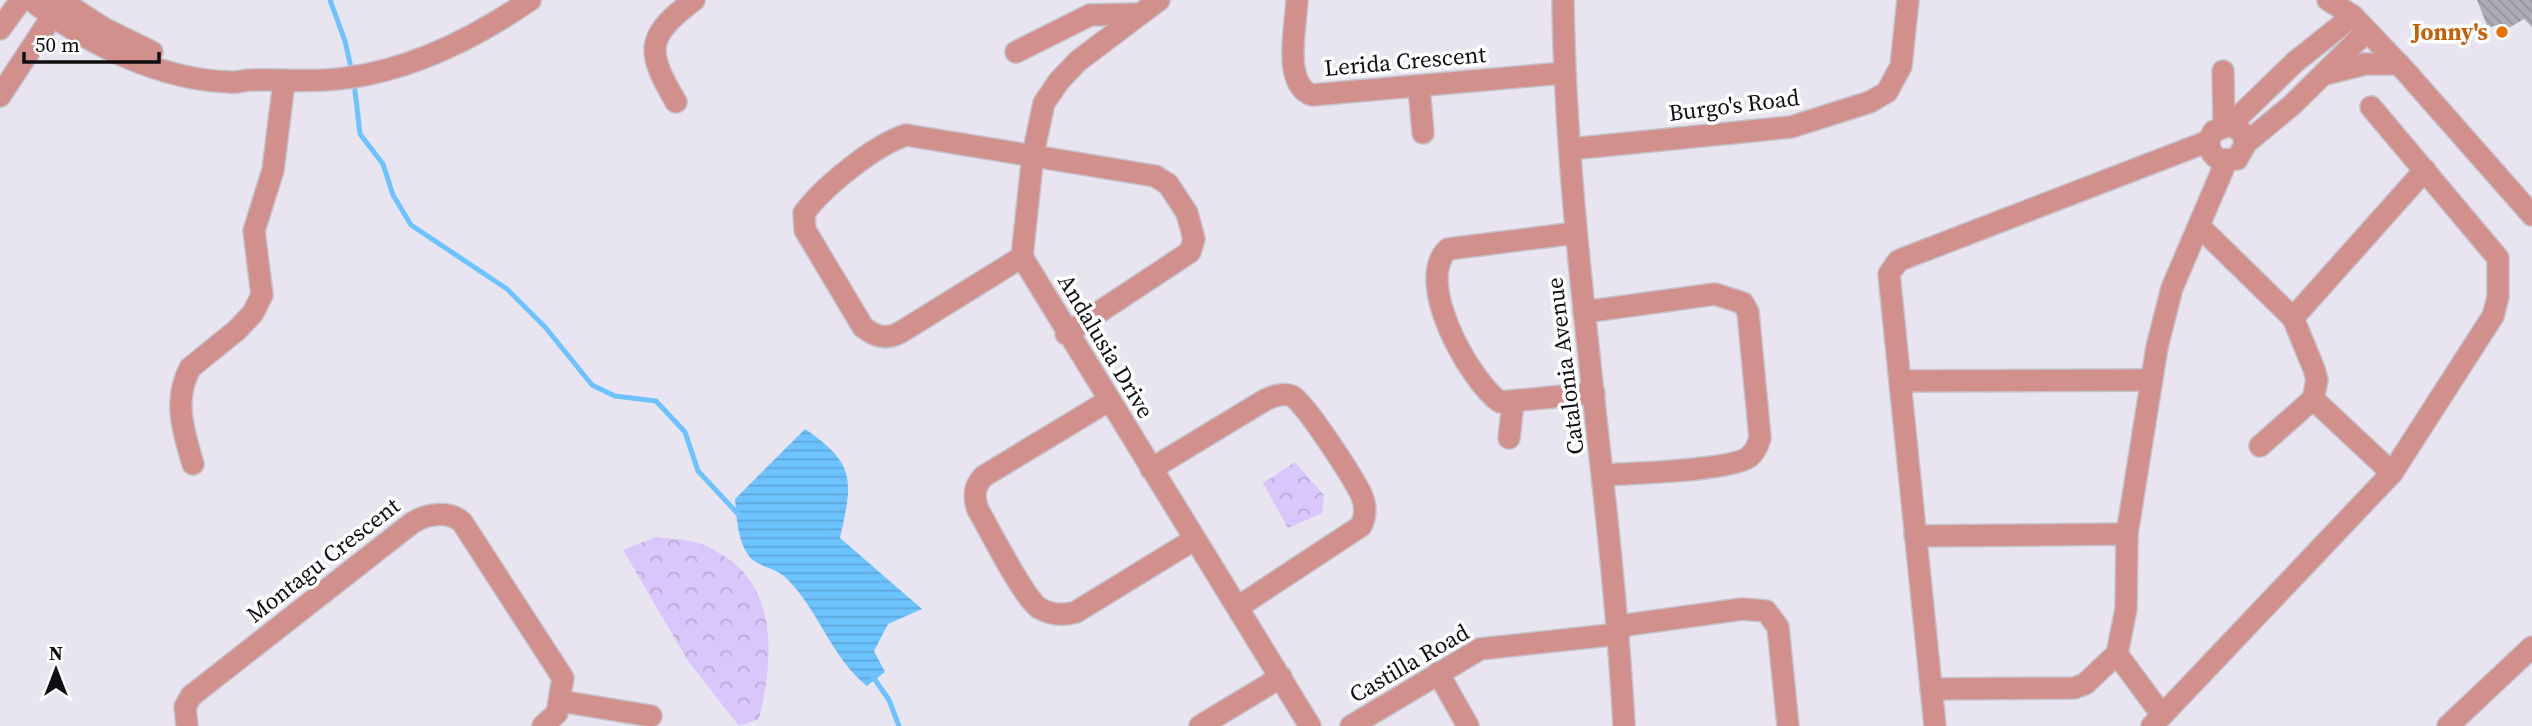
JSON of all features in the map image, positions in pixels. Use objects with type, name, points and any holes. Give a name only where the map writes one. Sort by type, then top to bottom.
[{"type":"street","points":[[0,29],[21,0]]},
{"type":"street","points":[[31,0],[58,6],[141,48],[250,80],[285,82],[346,78],[378,72],[453,46],[492,26],[530,0]]},
{"type":"street","points":[[676,103],[656,61],[655,42],[664,24],[694,0]]},
{"type":"street","points":[[1066,334],[1189,252],[1194,234],[1181,201],[1162,180],[1033,154],[906,135],[892,139],[820,195],[804,213],[803,222],[863,327],[879,337],[893,337],[1022,257],[1033,154],[1044,103],[1059,81],[1138,14],[1159,0]]},
{"type":"street","name":"Lerida Crescent","points":[[1297,0],[1294,69],[1298,87],[1303,92],[1327,96],[1564,73]]},
{"type":"street","name":"Catalonia Avenue","points":[[1563,0],[1564,73],[1576,233],[1604,475],[1619,630],[1624,726]]},
{"type":"street","name":"Burgo's Road","points":[[1570,149],[1791,127],[1870,102],[1887,92],[1900,66],[1908,0]]},
{"type":"street","points":[[2328,0],[2354,15],[2532,215]]},
{"type":"street","points":[[2,86],[58,6]]},
{"type":"street","points":[[1016,51],[1090,15],[1138,14]]},
{"type":"street","points":[[1935,726],[1889,274],[1898,261],[2209,141],[2214,131],[2227,125],[2295,62],[2354,15]]},
{"type":"street","points":[[2209,141],[2215,157],[2226,162],[2237,159],[2246,143],[2321,78],[2354,15]]},
{"type":"street","points":[[2295,62],[2321,78],[2365,64],[2399,64]]},
{"type":"street","points":[[2223,71],[2227,125]]},
{"type":"street","points":[[192,464],[179,416],[187,375],[190,368],[237,330],[253,313],[262,295],[254,232],[273,170],[285,82]]},
{"type":"street","points":[[1419,88],[1423,133]]},
{"type":"street","points":[[2117,654],[2157,720],[2392,473],[2493,316],[2498,298],[2498,258],[2371,107]]},
{"type":"street","points":[[2227,125],[2241,131],[2246,143]]},
{"type":"street","points":[[1931,689],[2074,688],[2085,684],[2117,654],[2126,609],[2127,534],[2151,380],[2172,288],[2226,162]]},
{"type":"street","points":[[2293,318],[2425,170]]},
{"type":"street","points":[[2200,227],[2293,318],[2317,380],[2313,399],[2260,446]]},
{"type":"street","points":[[1576,233],[1455,246],[1441,256],[1438,264],[1442,316],[1492,396],[1500,402],[1513,403],[1594,393]]},
{"type":"street","name":"Andalusia Drive","points":[[1022,257],[1066,334],[1310,726]]},
{"type":"street","points":[[1584,312],[1715,293],[1743,303],[1748,312],[1760,438],[1757,448],[1748,458],[1722,464],[1604,475]]},
{"type":"street","points":[[1900,382],[2151,380]]},
{"type":"street","points":[[1151,469],[1265,400],[1282,394],[1293,396],[1309,413],[1362,496],[1365,519],[1361,526],[1237,607]]},
{"type":"street","points":[[2313,399],[2392,473]]},
{"type":"street","points":[[1108,401],[984,476],[977,483],[975,498],[978,510],[1029,597],[1047,612],[1060,615],[1076,612],[1195,539]]},
{"type":"street","points":[[1509,438],[1513,403]]},
{"type":"street","name":"Montagu Crescent","points":[[187,726],[185,707],[191,696],[412,523],[422,516],[436,515],[457,517],[462,522],[563,678],[560,701]]},
{"type":"street","points":[[1915,536],[2127,534]]},
{"type":"street","name":"Castilla Road","points":[[1351,726],[1480,649],[1619,630],[1742,609],[1766,611],[1778,627],[1788,726]]},
{"type":"street","points":[[2448,726],[2532,647]]},
{"type":"street","points":[[1438,673],[1468,726]]},
{"type":"street","points":[[1200,726],[1281,677]]},
{"type":"street","points":[[543,726],[557,713],[560,701],[651,716]]},
{"type":"green space","points":[[1295,462],[1324,495],[1322,513],[1288,528],[1263,483]]},
{"type":"green space","points":[[656,537],[699,543],[708,547],[741,569],[754,586],[767,628],[768,651],[767,675],[759,719],[739,726],[688,661],[623,550]]},
{"type":"water","points":[[805,429],[834,453],[846,475],[847,501],[840,538],[922,609],[888,624],[874,651],[885,672],[867,686],[843,661],[797,591],[782,575],[753,560],[745,550],[740,536],[735,499]]},
{"type":"building","points":[[2477,0],[2532,0],[2532,27],[2524,19],[2502,32],[2497,25],[2488,28]]},
{"type":"waterway","points":[[330,0],[345,41],[352,72]]},
{"type":"waterway","points":[[354,82],[360,134],[383,164],[393,195],[411,225],[507,289],[545,327],[592,385],[615,396],[656,401],[685,432],[698,471],[739,515]]},
{"type":"waterway","points":[[871,674],[889,700],[899,726]]},
{"type":"place","name":"Jonny's","points":[[2502,32]]}]
